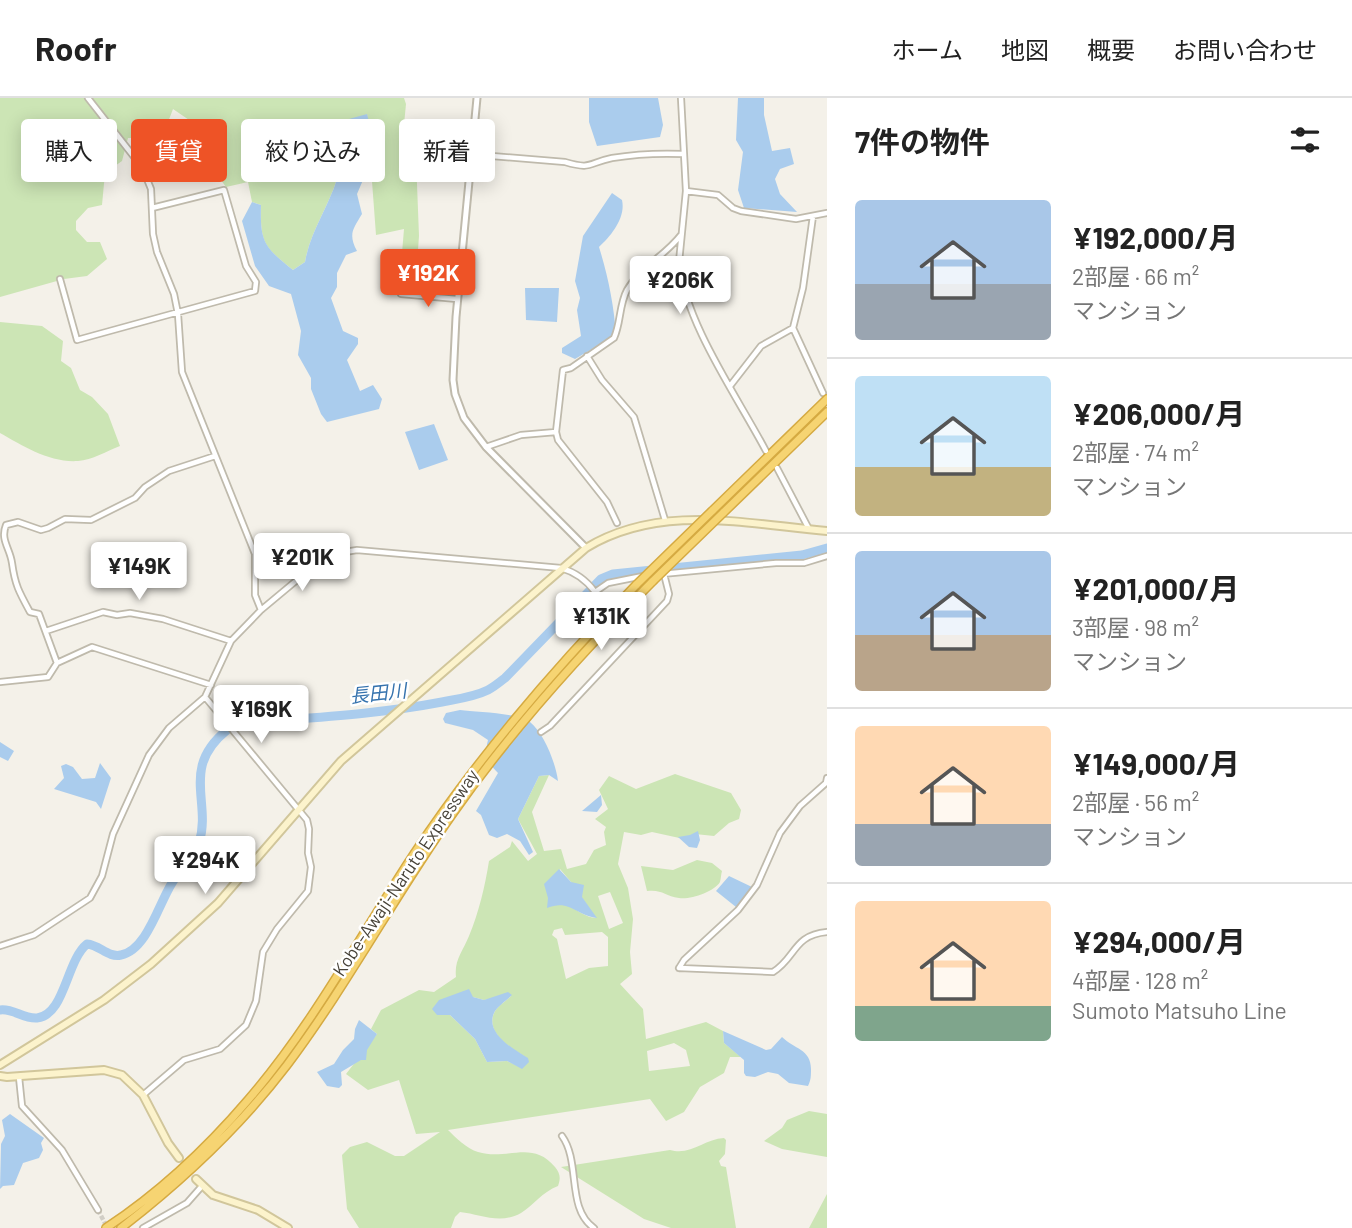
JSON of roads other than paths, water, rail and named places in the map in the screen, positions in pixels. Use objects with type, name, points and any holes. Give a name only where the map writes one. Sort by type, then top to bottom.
[{"type":"highway","name":"Kobe-Awaji-Naruto Expressway","points":[[106,1228],[179,1170],[210,1142],[248,1100],[311,1016],[415,853],[586,637],[825,396]]},
{"type":"highway","name":"Kobe-Awaji-Naruto Expressway","points":[[531,705],[653,581],[827,412]]},
{"type":"highway","name":"Kobe-Awaji-Naruto Expressway","points":[[121,1228],[165,1194],[215,1147],[254,1106],[287,1065],[481,767]]},
{"type":"main road","points":[[0,1065],[104,1000],[151,964],[218,903],[341,761],[586,548],[621,530],[665,520],[728,521],[827,531]]},
{"type":"main road","points":[[0,1076],[113,1071],[133,1084],[143,1095],[168,1143],[179,1158]]},
{"type":"main road","points":[[195,1179],[227,1201],[267,1215],[288,1228]]},
{"type":"street","points":[[88,98],[142,167],[151,189],[153,234],[178,314],[182,372],[255,554],[255,595],[261,610]]},
{"type":"street","points":[[475,119],[477,98]]},
{"type":"street","points":[[681,98],[686,191],[679,262],[685,289],[698,329],[766,451]]},
{"type":"street","points":[[495,157],[565,163],[584,168],[611,159],[662,153],[684,154]]},
{"type":"street","points":[[468,182],[457,299],[453,380],[455,394],[464,418],[486,447],[586,548]]},
{"type":"street","points":[[60,279],[78,340],[255,291],[256,282],[246,266],[224,190],[152,208]]},
{"type":"street","points":[[686,191],[718,195],[733,208],[741,211],[796,219],[827,213]]},
{"type":"street","points":[[813,216],[803,288],[793,328],[825,396]]},
{"type":"street","points":[[617,523],[607,502],[566,451],[556,432],[562,370],[571,368],[615,335],[621,304],[635,278],[671,249],[682,234]]},
{"type":"street","points":[[401,294],[457,299]]},
{"type":"street","points":[[730,386],[761,346],[793,328]]},
{"type":"street","points":[[587,356],[602,380],[634,417],[665,520]]},
{"type":"street","points":[[486,447],[521,436],[556,432]]},
{"type":"street","points":[[57,663],[40,614],[30,612],[15,584],[12,564],[3,538],[6,525],[18,522],[41,530],[65,519],[91,520],[135,498],[145,487],[169,471],[215,456]]},
{"type":"street","points":[[777,468],[810,530]]},
{"type":"street","points":[[0,946],[34,935],[90,898],[102,876],[113,834],[149,755],[169,728],[205,697],[232,642],[261,610],[327,555],[349,550],[561,568],[569,570],[589,584],[595,592],[608,583],[628,578],[776,563],[804,563],[827,556]]},
{"type":"street","points":[[541,732],[550,726],[667,601],[669,594],[664,574]]},
{"type":"street","points":[[46,631],[103,612],[117,615],[130,613],[163,619],[232,642]]},
{"type":"street","points":[[0,682],[48,677],[57,663],[92,647],[211,685]]},
{"type":"street","points":[[143,1095],[184,1060],[220,1049],[246,1025],[256,1001],[263,951],[308,891],[311,867],[307,820],[205,697]]},
{"type":"street","points":[[827,782],[800,806],[780,833],[757,885],[738,910],[684,960],[679,968],[773,972],[783,966],[790,952],[800,942],[814,933],[827,932]]},
{"type":"street","points":[[19,1077],[22,1106],[62,1150],[98,1210]]},
{"type":"street","points":[[562,1136],[571,1153],[574,1187],[584,1218],[594,1228]]},
{"type":"street","points":[[143,1228],[187,1203],[202,1186]]},
{"type":"water","points":[[589,98],[658,98],[663,125],[660,137],[597,146],[589,122]]},
{"type":"water","points":[[738,98],[764,98],[764,115],[772,151],[790,148],[794,164],[780,169],[775,179],[780,194],[797,212],[744,208],[738,190],[743,152],[736,140]]},
{"type":"water","points":[[367,114],[368,119],[349,119]]},
{"type":"water","points":[[336,182],[362,182],[357,194],[362,214],[353,232],[357,251],[346,255],[337,273],[337,287],[331,298],[343,331],[358,338],[358,344],[347,360],[360,391],[373,385],[382,399],[379,409],[327,422],[311,389],[311,378],[298,355],[301,331],[291,294],[269,286],[255,266],[242,221],[252,202],[261,205],[266,243],[293,270],[305,262],[311,240]]},
{"type":"water","points":[[612,193],[622,200],[622,213],[613,232],[599,247],[610,291],[616,335],[575,359],[562,353],[562,348],[581,336],[577,310],[580,298],[575,281],[583,236]]},
{"type":"water","points":[[525,288],[559,288],[557,322],[526,320]]},
{"type":"water","points":[[434,424],[448,460],[419,470],[405,432]]},
{"type":"water","points":[[460,710],[524,719],[540,733],[548,749],[558,781],[549,775],[539,776],[518,819],[533,852],[529,855],[520,841],[507,834],[497,838],[489,835],[481,815],[476,811],[498,773],[487,758],[488,740],[473,730],[445,723],[443,719],[446,713]]},
{"type":"water","points":[[0,742],[14,751],[8,761],[0,757]]},
{"type":"water","points":[[100,763],[111,778],[101,809],[96,802],[54,789],[64,778],[61,766],[66,764],[73,767],[82,779],[95,778]]},
{"type":"water","points":[[601,795],[602,805],[597,812],[582,811]]},
{"type":"water","points":[[698,831],[700,840],[697,848],[689,847],[678,837],[690,835]]},
{"type":"water","points":[[559,869],[571,882],[584,885],[582,897],[597,918],[567,906],[547,908],[548,898],[544,884]]},
{"type":"water","points":[[729,876],[752,887],[736,907],[716,891]]},
{"type":"water","points":[[469,989],[473,997],[484,1000],[508,992],[512,995],[495,1011],[492,1019],[501,1039],[528,1058],[529,1062],[522,1069],[507,1061],[487,1062],[475,1039],[450,1015],[437,1015],[432,1009],[439,1000]]},
{"type":"water","points":[[359,1020],[377,1034],[367,1050],[366,1060],[361,1060],[341,1072],[342,1085],[339,1088],[327,1086],[317,1072],[334,1064],[354,1039]]},
{"type":"water","points":[[723,1031],[766,1050],[771,1049],[782,1037],[808,1057],[811,1071],[808,1086],[789,1083],[778,1074],[768,1072],[755,1077],[746,1076],[744,1060],[724,1043]]},
{"type":"water","points":[[10,1114],[44,1138],[41,1143],[43,1150],[39,1158],[23,1163],[14,1185],[0,1189],[1,1144],[5,1136],[2,1120]]},
{"type":"waterway","name":"長田川","points":[[0,1010],[32,1018],[46,1015],[60,998],[74,962],[87,944],[116,955],[130,951],[138,944],[151,925],[172,883],[199,843],[202,828],[200,785],[205,758],[213,744],[234,726],[254,721],[383,711],[477,694],[490,689],[505,678],[601,579],[613,574],[802,555],[827,548]]},
{"type":"tunnel","points":[[98,1210],[107,1227]]}]
